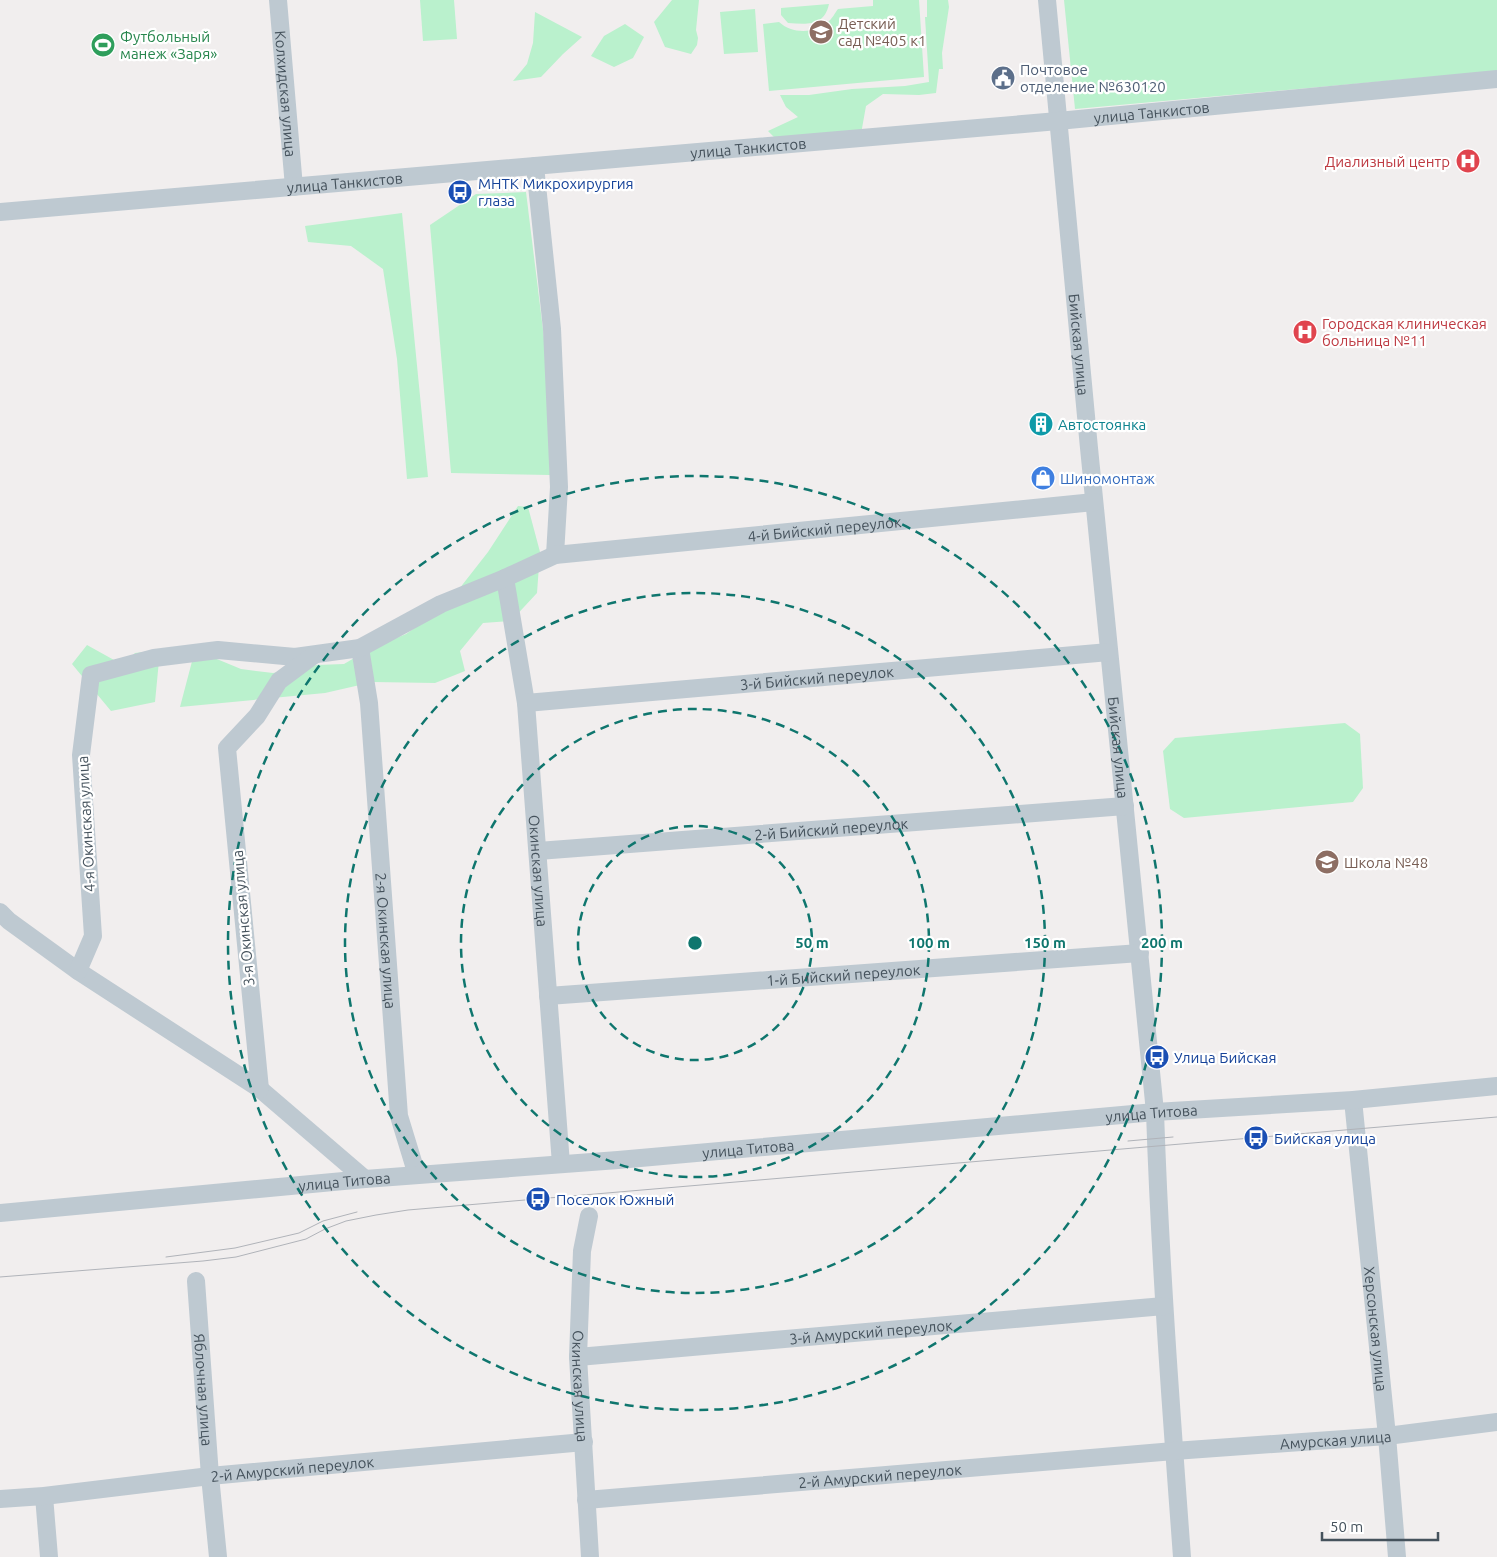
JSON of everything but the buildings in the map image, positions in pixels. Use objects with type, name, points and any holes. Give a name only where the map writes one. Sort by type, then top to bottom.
[{"type":"street","name":"Колхидская улица","points":[[278,0],[294,187]]},
{"type":"street","name":"Бийская улица","points":[[1047,0],[1094,502],[1155,1112],[1164,1306],[1182,1557]]},
{"type":"street","name":"улица Танкистов","points":[[0,212],[1058,121],[1497,79]]},
{"type":"street","points":[[534,166],[552,329],[559,487],[555,555]]},
{"type":"street","name":"4-й Бийский переулок","points":[[91,675],[154,658],[218,650],[295,657],[360,648],[441,604],[555,555],[1094,502]]},
{"type":"street","name":"Окинская улица","points":[[505,578],[526,704],[561,1164]]},
{"type":"street","name":"2-я Окинская улица","points":[[360,648],[368,703],[400,1116],[417,1175]]},
{"type":"street","name":"3-й Бийский переулок","points":[[526,704],[1109,652]]},
{"type":"street","name":"3-я Окинская улица","points":[[260,1089],[227,748],[257,716],[279,681],[314,655]]},
{"type":"street","name":"4-я Окинская улица","points":[[78,971],[93,936],[81,755],[91,675]]},
{"type":"street","name":"2-й Бийский переулок","points":[[538,851],[1125,806]]},
{"type":"street","points":[[0,912],[78,971],[260,1089],[365,1179]]},
{"type":"street","name":"1-й Бийский переулок","points":[[548,996],[1140,953]]},
{"type":"street","name":"улица Титова","points":[[0,1213],[365,1179],[618,1160],[1155,1112],[1353,1100],[1497,1086]]},
{"type":"street","name":"Херсонская улица","points":[[1353,1100],[1387,1436],[1397,1557]]},
{"type":"street","name":"Окинская улица","points":[[589,1216],[582,1251],[578,1356],[590,1557]]},
{"type":"street","name":"Яблочная улица","points":[[196,1281],[210,1476],[218,1557]]},
{"type":"street","name":"3-й Амурский переулок","points":[[578,1356],[1164,1306]]},
{"type":"street","name":"Амурская улица","points":[[1174,1451],[1387,1436],[1497,1422]]},
{"type":"street","name":"2-й Амурский переулок","points":[[0,1499],[44,1496],[210,1476],[584,1442]]},
{"type":"street","name":"2-й Амурский переулок","points":[[586,1500],[1174,1451]]},
{"type":"street","points":[[44,1496],[49,1557]]},
{"type":"green space","points":[[420,0],[454,0],[457,39],[423,41]]},
{"type":"green space","points":[[672,0],[699,0],[696,30],[697,45],[691,54],[665,47],[654,22]]},
{"type":"green space","name":"Детский сад №405 к1","points":[[873,0],[919,0],[924,77],[769,91],[763,24],[779,22],[790,29],[803,31],[816,29],[828,22],[838,9],[873,6]]},
{"type":"green space","points":[[927,0],[948,0],[949,7],[942,53],[943,69],[939,69],[936,93],[919,95],[883,94],[866,106],[861,134],[777,140],[768,131],[798,117],[786,107],[780,95],[809,95],[929,82],[925,17],[927,17]]},
{"type":"green space","points":[[1064,0],[1497,0],[1497,71],[1075,109]]},
{"type":"green space","points":[[829,4],[823,17],[814,22],[802,24],[788,23],[781,15],[781,8]]},
{"type":"green space","points":[[755,9],[758,52],[724,54],[720,12]]},
{"type":"green space","points":[[535,12],[582,37],[541,77],[513,81],[527,64],[533,43]]},
{"type":"green space","points":[[625,24],[644,37],[633,58],[614,67],[591,56],[604,36]]},
{"type":"green space","points":[[526,192],[546,354],[550,475],[451,473],[430,225],[476,194]]},
{"type":"green space","points":[[402,213],[428,477],[407,479],[397,359],[383,269],[351,246],[308,242],[305,226]]},
{"type":"green space","points":[[518,506],[528,507],[540,552],[537,593],[511,621],[483,623],[460,651],[465,671],[435,683],[373,682],[325,693],[180,707],[195,650],[241,669],[273,673],[317,665],[344,664],[368,650],[406,634],[445,607],[488,552]]},
{"type":"green space","points":[[87,645],[123,665],[135,653],[160,650],[155,702],[111,711],[72,664]]},
{"type":"green space","points":[[1345,723],[1360,734],[1363,788],[1353,802],[1184,818],[1170,809],[1163,751],[1175,738]]},
{"type":"tram line","points":[[0,1277],[236,1257],[306,1239],[346,1221],[408,1210],[1497,1117]]},
{"type":"tram line","points":[[1128,1141],[1173,1137]]},
{"type":"tram line","points":[[166,1257],[235,1248],[299,1233],[323,1221],[357,1212]]},
{"type":"place","name":"Детский сад №405 к1","points":[[821,32]]},
{"type":"place","name":"Футбольный манеж «Заря»","points":[[103,45]]},
{"type":"place","name":"Почтовое отделение №630120","points":[[1003,78]]},
{"type":"place","name":"Диализный центр","points":[[1468,161]]},
{"type":"place","name":"МНТК Микрохирургия глаза","points":[[460,192]]},
{"type":"place","name":"Городская клиническая больница №11","points":[[1305,332]]},
{"type":"place","name":"Автостоянка","points":[[1041,424]]},
{"type":"place","name":"Шиномонтаж","points":[[1043,478]]},
{"type":"place","name":"Школа №48","points":[[1327,862]]},
{"type":"place","name":"Улица Бийская","points":[[1157,1057]]},
{"type":"place","name":"Бийская улица","points":[[1256,1138]]},
{"type":"place","name":"Поселок Южный","points":[[538,1199]]}]
